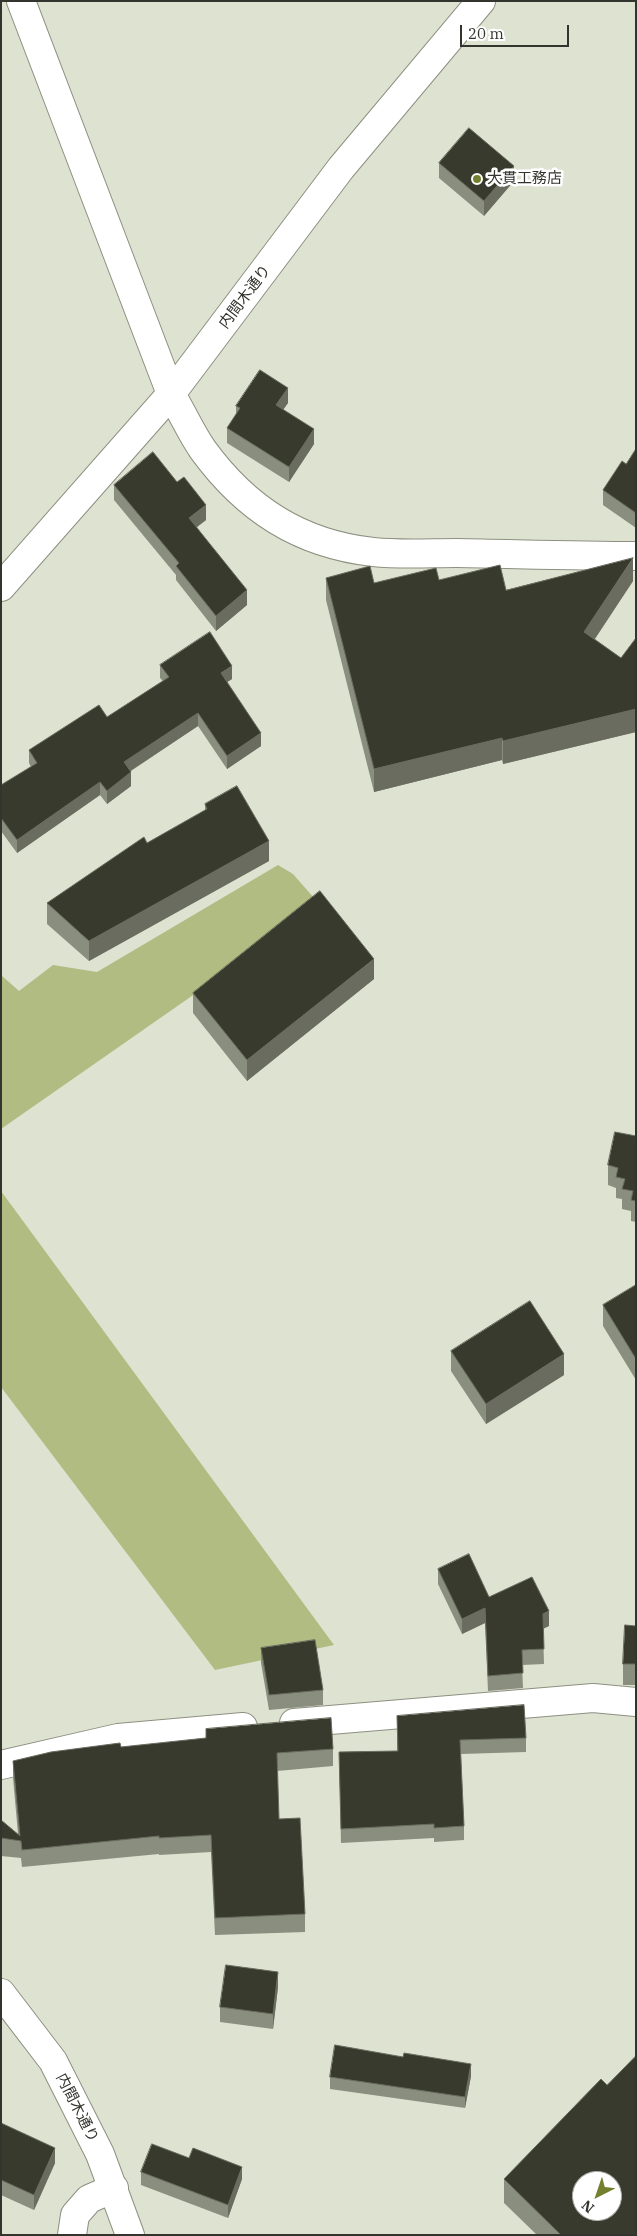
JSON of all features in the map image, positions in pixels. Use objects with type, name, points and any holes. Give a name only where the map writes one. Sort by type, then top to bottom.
[{"type":"street","points":[[21,1],[171,394],[202,448],[238,490],[272,518],[303,535],[345,548],[373,552],[636,556]]},
{"type":"street","name":"内間木通り","points":[[1,587],[171,394],[341,168],[481,1]]},
{"type":"street","points":[[1,1765],[118,1738],[594,1698],[636,1702]]},
{"type":"street","name":"内間木通り","points":[[1,1993],[53,2061],[100,2154],[130,2235]]},
{"type":"street","points":[[72,2235],[75,2215],[89,2199],[114,2188]]},
{"type":"green space","points":[[278,865],[293,874],[321,906],[1,1129],[1,975],[19,991],[53,965],[97,972]]},
{"type":"green space","points":[[1,1191],[334,1645],[215,1670],[1,1387]]},
{"type":"building","name":"大貫工務店","points":[[469,128],[514,166],[484,201],[439,163]]},
{"type":"building","points":[[260,370],[288,388],[276,405],[314,429],[289,467],[227,428],[240,408],[236,406]]},
{"type":"building","points":[[636,449],[636,513],[603,490],[622,461],[626,464]]},
{"type":"building","points":[[153,452],[177,482],[184,477],[206,505],[189,518],[247,590],[216,616],[176,566],[179,563],[114,485]]},
{"type":"building","points":[[633,558],[584,632],[621,658],[636,638],[636,709],[503,741],[502,738],[374,769],[326,578],[370,566],[374,583],[436,568],[439,580],[500,565],[506,590]]},
{"type":"building","points":[[210,632],[232,666],[221,673],[261,733],[227,756],[198,713],[124,762],[131,772],[107,791],[100,782],[17,840],[1,818],[1,785],[37,763],[29,750],[99,705],[107,717],[169,677],[160,665]]},
{"type":"building","points":[[237,786],[269,841],[89,941],[47,903],[144,837],[147,843],[207,809],[205,804]]},
{"type":"building","points":[[320,891],[374,959],[247,1060],[193,993]]},
{"type":"building","points":[[615,1132],[636,1136],[636,1201],[631,1200],[633,1191],[622,1189],[625,1179],[616,1177],[618,1168],[608,1165]]},
{"type":"building","points":[[636,1285],[636,1359],[603,1305]]},
{"type":"building","points":[[530,1301],[564,1354],[486,1404],[451,1351]]},
{"type":"building","points":[[469,1554],[489,1597],[532,1577],[549,1611],[543,1614],[544,1649],[522,1650],[523,1673],[488,1676],[485,1608],[462,1619],[438,1569]]},
{"type":"building","points":[[625,1625],[636,1626],[636,1664],[623,1664]]},
{"type":"building","points":[[315,1640],[323,1690],[269,1695],[261,1648]]},
{"type":"building","points":[[524,1705],[526,1738],[460,1740],[464,1826],[434,1828],[434,1824],[341,1829],[339,1752],[398,1751],[397,1716]]},
{"type":"building","points":[[331,1718],[333,1749],[277,1753],[279,1819],[300,1818],[305,1914],[215,1918],[211,1835],[159,1838],[159,1836],[22,1850],[21,1841],[1,1838],[1,1820],[20,1836],[13,1761],[51,1752],[120,1743],[121,1747],[206,1738],[206,1729]]},
{"type":"building","points":[[226,1965],[278,1972],[273,2014],[220,2007]]},
{"type":"building","points":[[335,2045],[403,2057],[404,2053],[471,2064],[465,2097],[330,2077]]},
{"type":"building","points":[[636,2056],[636,2235],[561,2235],[504,2179],[601,2079],[607,2085]]},
{"type":"building","points":[[1,2123],[55,2148],[34,2195],[1,2180]]},
{"type":"building","points":[[152,2144],[189,2158],[193,2148],[242,2167],[228,2205],[141,2172]]},
{"type":"place","name":"大貫工務店","points":[[477,179]]}]
